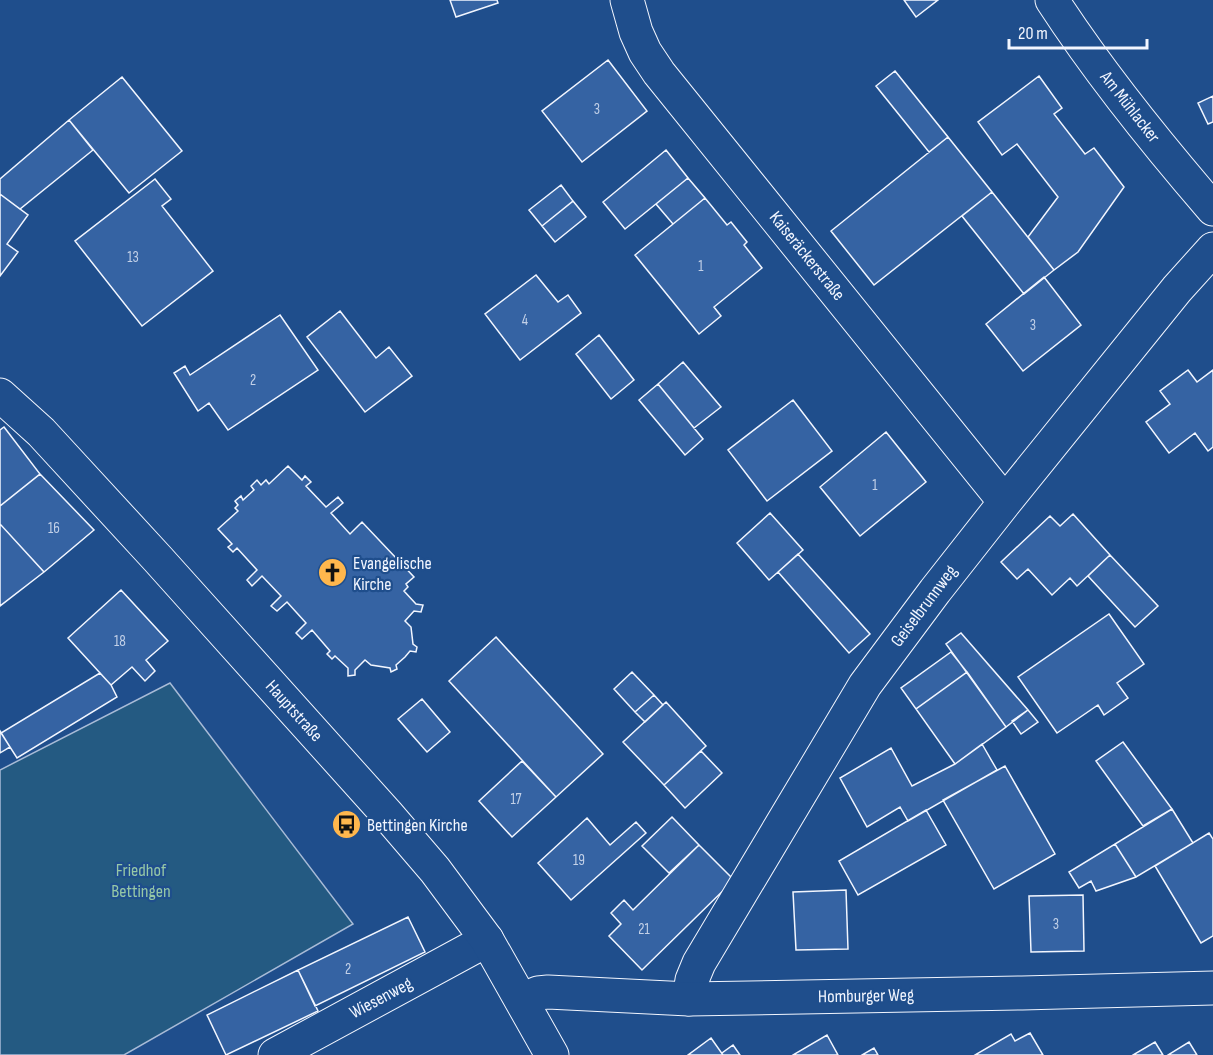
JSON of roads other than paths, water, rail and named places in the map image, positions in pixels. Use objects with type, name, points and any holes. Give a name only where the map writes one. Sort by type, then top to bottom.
[{"type":"street","name":"Kaiseräckerstraße","points":[[627,0],[636,32],[658,73],[1005,502]]},
{"type":"street","name":"Am Mühlacker","points":[[1052,0],[1134,114],[1213,209]]},
{"type":"street","name":"Geiselbrunnweg","points":[[689,999],[692,980],[699,963],[865,685],[1005,502],[1177,289],[1213,249]]},
{"type":"street","name":"Hauptstraße","points":[[0,395],[29,420],[157,558],[435,870],[487,940],[552,1055]]},
{"type":"street","name":"Wiesenweg","points":[[275,1055],[487,940]]},
{"type":"street","name":"Homburger Weg","points":[[521,1000],[538,993],[548,992],[689,999],[1213,988]]},
{"type":"place","name":"Evangelische Kirche","points":[[332,573]]},
{"type":"place","name":"Bettingen Kirche","points":[[346,825]]},
{"type":"park label","name":"Friedhof Bettingen","points":[[141,880]]}]
